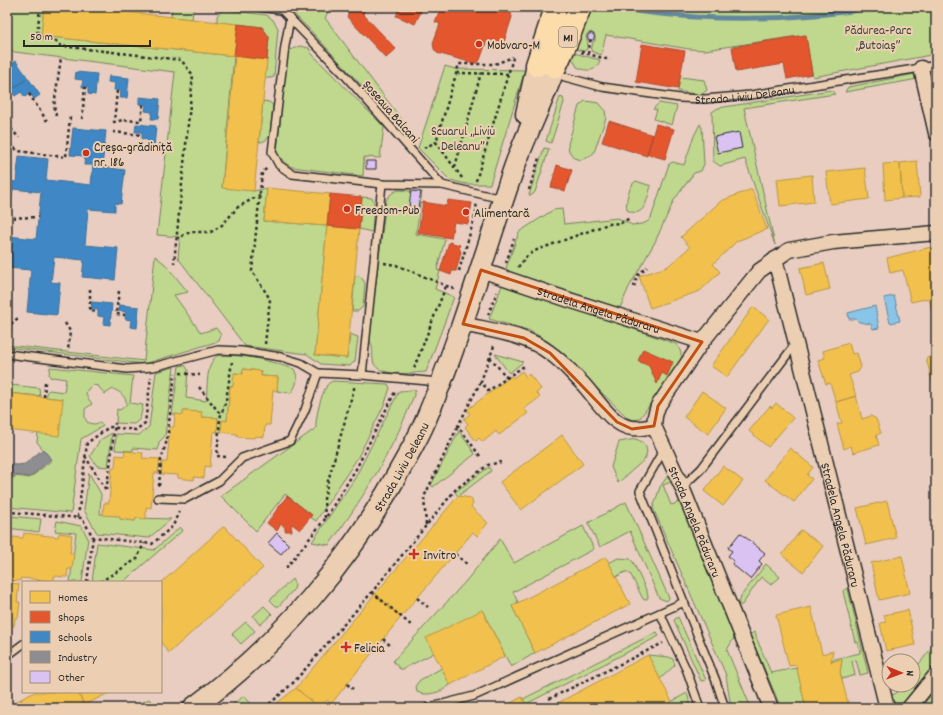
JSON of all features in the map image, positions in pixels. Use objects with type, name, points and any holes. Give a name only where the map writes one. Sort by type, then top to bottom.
[{"type":"highway","name":"M1","points":[[547,64],[554,7]]},
{"type":"highway","name":"M1","points":[[547,64],[550,35],[560,7]]},
{"type":"highway","name":"M1","points":[[547,64],[563,30],[570,7]]},
{"type":"highway","name":"M1","points":[[547,64],[566,43],[580,7]]},
{"type":"main road","name":"Strada Liviu Deleanu","points":[[193,708],[246,666],[283,630],[342,560],[391,486],[424,426],[463,324],[547,64]]},
{"type":"street","points":[[921,68],[936,134]]},
{"type":"street","points":[[463,324],[524,338],[550,353],[584,385],[617,422],[632,428],[654,426],[658,406],[702,342],[759,271],[775,258],[789,250],[804,246],[936,233]]},
{"type":"street","name":"Stradela Angela Păduraru","points":[[775,258],[888,708]]},
{"type":"street","name":"Stradela Angela Păduraru","points":[[481,270],[502,284],[569,300],[702,342]]},
{"type":"street","name":"Strada Angela Păduraru","points":[[654,426],[682,487],[772,708]]},
{"type":"street","points":[[909,708],[936,675]]},
{"type":"lane","points":[[259,7],[280,8]]},
{"type":"lane","name":"Șoseaua Balcani","points":[[280,8],[340,71],[442,186]]},
{"type":"lane","points":[[290,18],[285,46],[272,152],[279,165],[292,174],[382,184],[442,186],[472,196],[504,199]]},
{"type":"lane","name":"Strada Liviu Deleanu","points":[[547,64],[565,77],[602,87],[680,98],[705,99],[751,95],[936,65]]},
{"type":"lane","points":[[360,375],[382,184]]},
{"type":"lane","points":[[682,487],[701,469],[796,342]]},
{"type":"lane","points":[[7,354],[127,369],[153,367],[218,350],[233,350],[301,363],[318,374],[360,375],[441,382]]},
{"type":"lane","points":[[158,498],[185,499],[219,481],[242,458],[290,441],[305,410],[318,374]]},
{"type":"lane","points":[[664,449],[640,490],[716,681],[725,708]]},
{"type":"lane","points":[[427,708],[474,696],[684,602]]},
{"type":"lane","points":[[660,613],[688,671],[700,708]]},
{"type":"lane","points":[[7,656],[22,645]]},
{"type":"path","points":[[40,7],[37,37],[56,40],[61,46],[181,60],[193,75],[174,263]]},
{"type":"path","points":[[588,54],[591,37]]},
{"type":"path","points":[[581,52],[610,60]]},
{"type":"path","points":[[458,275],[477,209],[476,203],[455,167],[436,142],[459,64],[495,64],[513,57],[472,196]]},
{"type":"path","points":[[56,116],[54,106],[61,58]]},
{"type":"path","points":[[457,73],[508,74]]},
{"type":"path","points":[[455,167],[481,73]]},
{"type":"path","points":[[82,118],[85,87]]},
{"type":"path","points":[[118,91],[114,122],[123,120],[141,121],[143,104]]},
{"type":"path","points":[[29,94],[47,121]]},
{"type":"path","points":[[10,144],[18,151],[66,156],[70,117]]},
{"type":"path","points":[[7,124],[19,138]]},
{"type":"path","points":[[113,132],[142,135]]},
{"type":"path","points":[[264,355],[270,299],[252,271],[262,173],[276,159]]},
{"type":"path","points":[[176,239],[190,232],[211,232],[222,225],[238,207],[260,195]]},
{"type":"path","points":[[7,222],[7,218],[38,217]]},
{"type":"path","points":[[483,329],[502,284],[528,255],[537,250],[608,224],[621,222],[630,218]]},
{"type":"path","points":[[506,264],[514,239]]},
{"type":"path","points":[[374,262],[396,265],[454,289],[456,282]]},
{"type":"path","points":[[634,288],[637,276],[648,267]]},
{"type":"path","points":[[410,379],[446,286]]},
{"type":"path","points":[[90,289],[90,311],[98,312]]},
{"type":"path","points":[[119,291],[116,314],[125,315]]},
{"type":"path","points":[[7,340],[9,340],[11,324],[18,318]]},
{"type":"path","points":[[65,324],[70,331],[67,362]]},
{"type":"path","points":[[426,525],[424,497],[481,381],[498,332]]},
{"type":"path","points":[[233,350],[226,400],[221,416],[217,456],[242,458]]},
{"type":"path","points":[[490,357],[507,378]]},
{"type":"path","points":[[158,498],[161,460],[167,440],[177,360]]},
{"type":"path","points":[[481,381],[488,391],[524,366]]},
{"type":"path","points":[[78,518],[87,443],[109,427],[136,430],[145,423],[153,367]]},
{"type":"path","points":[[175,373],[200,375]]},
{"type":"path","points":[[325,518],[324,499],[328,481],[360,375]]},
{"type":"path","points":[[286,568],[325,518],[356,470],[401,378]]},
{"type":"path","points":[[44,397],[46,382]]},
{"type":"path","points":[[199,388],[221,416]]},
{"type":"path","points":[[85,456],[106,490],[115,423]]},
{"type":"path","points":[[105,424],[108,429]]},
{"type":"path","points":[[458,426],[480,456]]},
{"type":"path","points":[[265,708],[294,682],[372,592],[456,489],[488,465],[501,462]]},
{"type":"path","points":[[94,537],[152,544],[173,526],[185,499]]},
{"type":"path","points":[[7,513],[11,512],[82,518],[94,537],[87,581]]},
{"type":"path","points":[[102,581],[137,559],[144,543]]},
{"type":"path","points":[[454,554],[467,564]]},
{"type":"path","points":[[372,592],[412,626]]},
{"type":"path","points":[[417,598],[428,607]]},
{"type":"path","points":[[549,699],[672,638]]},
{"type":"path","points":[[383,639],[392,647]]},
{"type":"path","points":[[347,684],[353,689]]},
{"type":"highlighted area","points":[[481,270],[702,342],[658,406],[654,426],[632,429],[617,422],[550,353],[524,338],[463,324]]},
{"type":"green space","points":[[7,7],[44,7],[41,36],[234,56],[222,187],[254,191],[267,188],[264,221],[327,226],[315,355],[347,358],[350,334],[358,337],[355,361],[350,366],[321,364],[307,354],[245,346],[178,258],[180,237],[157,235],[175,72],[7,51]]},
{"type":"green space","points":[[128,7],[128,12],[88,8]]},
{"type":"green space","points":[[172,7],[192,7],[192,19],[171,17]]},
{"type":"green space","points":[[287,7],[330,7],[325,18],[405,124],[403,130],[310,30]]},
{"type":"green space","name":"Pădurea-Parc „Butoiaș”","points":[[589,7],[936,7],[936,54],[813,77],[805,35],[705,50],[689,49],[606,35],[601,55],[591,51],[593,42],[595,41],[595,36],[591,32],[587,34],[586,37],[588,42],[587,49],[584,51],[575,49]]},
{"type":"green space","points":[[225,10],[267,15],[273,20],[278,28],[274,77],[265,78],[269,37],[262,27],[217,22],[217,16],[221,11]]},
{"type":"green space","points":[[300,46],[309,48],[311,53],[384,127],[380,158],[364,157],[363,176],[292,167],[283,161],[277,152],[287,56],[290,50]]},
{"type":"green space","points":[[574,53],[600,60],[594,69],[585,70],[577,67],[572,57]]},
{"type":"green space","name":"Scuarul „Liviu Deleanu”","points":[[445,66],[455,69],[525,70],[490,184],[466,184],[450,180],[418,148]]},
{"type":"green space","points":[[915,74],[918,79],[845,92],[848,87]]},
{"type":"green space","points":[[680,77],[704,80],[707,90],[701,95],[678,91]]},
{"type":"green space","points":[[831,90],[835,94],[744,108],[775,245],[745,159],[720,166],[713,161],[712,112],[718,108]]},
{"type":"green space","points":[[560,97],[563,98],[564,102],[551,143],[546,141]]},
{"type":"green space","points":[[263,101],[269,102],[273,105],[270,135],[262,142],[259,142]]},
{"type":"green space","points":[[585,101],[599,103],[605,110],[606,118],[594,152],[591,156],[580,160],[574,158],[569,151],[568,144],[579,106]]},
{"type":"green space","points":[[659,103],[677,106],[672,125],[654,119],[657,110],[653,109]]},
{"type":"green space","points":[[700,124],[702,128],[704,164],[701,171],[694,173],[674,200],[655,242],[629,287],[620,308],[510,272],[506,268],[519,232],[553,210],[562,209],[564,224],[618,218],[632,225],[647,222],[651,218],[669,164],[673,162],[684,165],[694,136]]},
{"type":"green space","points":[[544,148],[549,149],[535,192],[532,195],[529,195]]},
{"type":"green space","points":[[636,181],[651,186],[644,206],[638,212],[633,212],[627,210],[627,203],[631,186]]},
{"type":"green space","points":[[399,190],[422,192],[416,234],[445,239],[437,270],[440,271],[435,289],[454,297],[426,372],[395,373],[380,370],[375,366],[371,342],[369,339],[386,201],[391,194]]},
{"type":"green space","points":[[362,197],[372,198],[374,202],[372,232],[359,229]]},
{"type":"green space","points":[[155,256],[165,264],[188,292],[174,295],[201,333],[216,328],[221,335],[219,341],[144,364],[7,347],[7,345],[144,361]]},
{"type":"green space","points":[[355,275],[361,277],[365,283],[363,307],[358,311],[352,311]]},
{"type":"green space","points":[[503,283],[676,344],[681,353],[680,363],[640,418],[634,420],[628,418],[541,337],[528,330],[489,319]]},
{"type":"green space","points":[[495,354],[523,362],[509,373]]},
{"type":"green space","points":[[219,355],[257,359],[294,369],[297,378],[295,387],[291,393],[277,391],[278,377],[261,376],[261,371],[243,369],[243,374],[235,373],[233,386],[230,386],[227,421],[222,421],[221,432],[217,432],[218,418],[201,417],[201,412],[184,411],[183,415],[172,414],[179,366],[185,365],[188,370],[186,398],[206,401],[209,369],[211,363]]},
{"type":"green space","points":[[50,367],[133,376],[130,403],[143,405],[140,419],[134,424],[116,423],[117,409],[120,410],[127,404],[122,395],[113,389],[105,394],[98,386],[93,385],[87,390],[86,395],[92,404],[85,409],[85,418],[87,422],[97,424],[100,422],[103,426],[81,439],[71,513],[7,507],[7,477],[14,478],[15,476],[30,478],[52,460],[37,442],[38,433],[59,435],[62,399],[46,397],[46,393],[49,390],[64,392],[66,379],[51,378],[49,375]]},
{"type":"green space","points":[[174,367],[165,436],[159,442],[158,450],[133,448],[133,451],[115,450],[116,434],[139,435],[149,427],[156,372]]},
{"type":"green space","points":[[333,381],[388,384],[390,388],[385,403],[358,457],[316,521],[310,517],[312,515],[285,494],[256,531],[221,496],[316,428],[317,413],[322,396],[327,385]]},
{"type":"green space","points":[[10,385],[39,388],[40,396],[7,393]]},
{"type":"green space","points":[[416,390],[408,411],[378,471],[342,527],[329,545],[312,542],[355,478],[399,391]]},
{"type":"green space","points":[[459,431],[475,454],[433,487],[431,485]]},
{"type":"green space","points":[[112,433],[108,467],[97,466],[90,456],[100,440]]},
{"type":"green space","points":[[636,439],[642,442],[647,449],[645,459],[618,483],[611,467],[619,442]]},
{"type":"green space","points":[[489,467],[491,471],[458,496],[455,492]]},
{"type":"green space","points":[[89,473],[101,494],[100,514],[119,516],[120,519],[135,521],[136,518],[171,519],[149,538],[97,533],[84,510]]},
{"type":"green space","points":[[669,474],[671,482],[663,485],[671,505],[680,502],[735,636],[727,650],[751,708],[731,708],[726,675],[653,508],[660,487]]},
{"type":"green space","points":[[626,502],[669,598],[667,601],[659,598],[630,531],[600,547],[588,523]]},
{"type":"green space","points":[[9,516],[41,519],[39,532],[7,528],[7,518]]},
{"type":"green space","points":[[57,521],[81,526],[88,538],[82,581],[70,581],[76,533],[55,531]]},
{"type":"green space","points":[[583,526],[594,549],[513,592],[518,602],[512,606],[535,653],[511,667],[482,610],[434,653],[403,669],[400,669],[393,661],[466,581],[500,539],[514,563]]},
{"type":"green space","points":[[180,527],[183,530],[124,581],[92,581],[97,543],[154,550]]},
{"type":"green space","points":[[618,558],[630,559],[633,562],[647,592],[647,599],[644,600],[628,572],[616,577],[609,563]]},
{"type":"green space","points":[[766,564],[780,577],[771,585],[761,577],[742,605],[738,605],[741,596]]},
{"type":"green space","points":[[292,579],[295,585],[294,589],[279,606],[276,606],[270,600]]},
{"type":"green space","points":[[848,589],[868,673],[860,675],[856,660],[852,661],[855,675],[842,679],[840,672],[842,660],[831,662],[831,660],[860,653],[858,642],[855,642],[843,591]]},
{"type":"green space","points":[[264,606],[272,614],[260,625],[253,616]]},
{"type":"green space","points":[[678,617],[706,680],[701,681],[677,627],[674,620]]},
{"type":"green space","points":[[246,622],[255,631],[241,644],[232,634]]},
{"type":"green space","points":[[657,632],[659,636],[526,704],[523,699]]},
{"type":"green space","points":[[754,632],[771,673],[797,668],[806,708],[781,708],[750,635]]},
{"type":"green space","points":[[936,642],[936,663],[921,683],[921,662]]},
{"type":"green space","points":[[648,655],[669,657],[673,659],[675,665],[660,679]]},
{"type":"green space","points":[[442,668],[450,685],[443,690],[430,694],[417,692],[416,685],[420,680]]},
{"type":"green space","points":[[936,688],[936,708],[921,708]]},
{"type":"green space","points":[[687,693],[691,708],[660,708]]},
{"type":"green space","points":[[914,693],[906,703],[901,706],[896,706],[891,702],[889,695]]},
{"type":"green space","points":[[244,696],[255,708],[228,708]]},
{"type":"green space","points":[[149,699],[158,708],[131,708]]},
{"type":"water","points":[[894,296],[900,321],[890,323],[884,298]]},
{"type":"water","points":[[875,306],[879,328],[873,329],[871,324],[859,322],[856,319],[849,319],[848,313]]},
{"type":"building: Homes","points":[[44,7],[79,7],[238,24],[234,56],[41,36]]},
{"type":"building: Homes","points":[[235,56],[267,60],[254,191],[222,188]]},
{"type":"building: Homes","points":[[917,161],[920,197],[902,198],[900,163]]},
{"type":"building: Homes","points":[[900,163],[902,198],[885,200],[883,164]]},
{"type":"building: Homes","points":[[865,168],[869,199],[830,204],[826,172]]},
{"type":"building: Homes","points":[[812,175],[814,202],[780,206],[777,179]]},
{"type":"building: Homes","points":[[267,188],[330,194],[327,226],[264,221]]},
{"type":"building: Homes","points":[[752,189],[767,229],[737,241],[713,264],[720,272],[700,291],[650,308],[639,276],[667,267],[690,247],[681,237],[721,201]]},
{"type":"building: Homes","points":[[327,226],[359,229],[347,358],[315,355]]},
{"type":"building: Homes","points":[[935,246],[936,311],[932,312],[929,298],[911,302],[903,270],[890,273],[887,258]]},
{"type":"building: Homes","points":[[824,263],[830,289],[806,295],[800,268]]},
{"type":"building: Homes","points":[[753,307],[769,319],[727,377],[711,366]]},
{"type":"building: Homes","points":[[849,343],[852,354],[857,353],[861,367],[858,372],[849,375],[856,396],[836,402],[830,383],[826,384],[818,360],[825,358],[823,351]]},
{"type":"building: Homes","points":[[936,356],[936,383],[933,384],[926,358]]},
{"type":"building: Homes","points":[[243,369],[261,371],[261,376],[278,377],[277,391],[273,390],[270,425],[265,425],[264,437],[238,437],[237,434],[221,432],[222,420],[227,421],[230,386],[233,386],[234,373],[243,374]]},
{"type":"building: Homes","points":[[522,371],[526,377],[529,374],[541,389],[536,393],[540,397],[524,409],[528,413],[499,435],[496,431],[483,442],[479,438],[476,441],[465,427],[468,424],[464,419],[470,414],[467,410],[511,376],[513,378]]},
{"type":"building: Homes","points":[[702,391],[726,408],[708,434],[684,417]]},
{"type":"building: Homes","points":[[7,393],[63,399],[59,436],[7,430]]},
{"type":"building: Homes","points":[[856,396],[862,419],[871,416],[876,419],[881,433],[876,435],[879,445],[853,453],[851,446],[844,449],[837,424],[842,423],[836,402]]},
{"type":"building: Homes","points":[[776,403],[793,418],[768,447],[749,431],[770,406],[772,408]]},
{"type":"building: Homes","points":[[183,411],[202,412],[201,417],[218,418],[217,432],[213,432],[210,467],[205,466],[204,478],[194,477],[194,480],[178,478],[178,475],[161,474],[162,462],[167,462],[170,427],[174,427],[175,414],[183,415]]},
{"type":"building: Homes","points":[[562,435],[583,464],[521,510],[500,482]]},
{"type":"building: Homes","points":[[790,448],[813,467],[807,475],[812,479],[794,502],[765,480]]},
{"type":"building: Homes","points":[[125,451],[143,453],[142,458],[160,459],[158,473],[154,473],[151,508],[146,507],[146,519],[136,518],[135,521],[120,519],[119,516],[103,515],[104,503],[109,503],[112,468],[115,468],[116,455],[124,456]]},
{"type":"building: Homes","points":[[723,466],[743,481],[723,506],[704,491]]},
{"type":"building: Homes","points":[[458,496],[471,498],[473,504],[471,507],[488,523],[477,536],[473,532],[401,617],[375,594]]},
{"type":"building: Homes","points":[[887,501],[896,538],[866,545],[857,508]]},
{"type":"building: Homes","points":[[224,526],[263,568],[169,653],[162,644],[162,582]]},
{"type":"building: Homes","points":[[801,530],[823,546],[803,572],[782,555]]},
{"type":"building: Homes","points":[[24,533],[58,537],[59,533],[72,535],[70,553],[74,553],[72,569],[68,569],[67,577],[54,576],[54,581],[21,578],[20,581],[7,580],[9,561],[7,561],[8,548],[11,548],[13,537],[23,538]]},
{"type":"building: Homes","points":[[902,556],[910,593],[879,600],[871,563]]},
{"type":"building: Homes","points":[[606,557],[630,604],[535,653],[512,606]]},
{"type":"building: Homes","points":[[7,583],[19,584],[17,602],[20,602],[18,618],[15,618],[14,626],[7,626]]},
{"type":"building: Homes","points":[[375,594],[401,617],[331,704],[327,700],[319,708],[296,688]]},
{"type":"building: Homes","points":[[811,607],[822,654],[833,651],[831,662],[842,659],[840,672],[849,708],[806,708],[796,665],[789,666],[776,615]]},
{"type":"building: Homes","points":[[482,610],[505,656],[450,685],[426,638]]},
{"type":"building: Homes","points":[[908,610],[915,645],[886,651],[880,623],[886,622],[884,615]]},
{"type":"building: Homes","points":[[648,655],[672,702],[660,708],[554,708],[552,706]]},
{"type":"building: Homes","points":[[296,688],[319,708],[271,708]]},
{"type":"building: Homes","points":[[33,693],[78,693],[84,705],[79,708],[25,708],[21,699]]},
{"type":"building: Homes","points":[[78,693],[109,693],[84,705]]},
{"type":"building: Homes","points":[[522,697],[528,708],[501,708]]},
{"type":"building: Homes","points":[[21,699],[25,708],[7,708],[7,706]]},
{"type":"building: Shops","points":[[351,7],[366,7],[363,14],[396,49],[386,58],[347,17]]},
{"type":"building: Shops","points":[[400,7],[423,7],[415,24],[396,16]]},
{"type":"building: Shops","points":[[441,7],[500,7],[510,10],[512,17],[503,45],[487,40],[480,60],[477,63],[437,53],[434,49],[433,43],[440,24],[435,22]]},
{"type":"building: Shops","points":[[238,24],[262,27],[269,37],[267,60],[234,56]]},
{"type":"building: Shops","points":[[806,35],[812,74],[787,79],[784,64],[736,72],[732,47]]},
{"type":"building: Shops","points":[[642,44],[685,51],[678,89],[636,82]]},
{"type":"building: Shops","points":[[609,121],[653,135],[647,156],[602,142]]},
{"type":"building: Shops","points":[[656,124],[674,129],[665,159],[647,154]]},
{"type":"building: Shops","points":[[557,165],[572,170],[565,191],[551,187]]},
{"type":"building: Shops","points":[[330,194],[362,197],[359,229],[327,226]]},
{"type":"building: Shops","points":[[448,200],[472,203],[468,224],[454,222],[451,238],[418,233],[423,202],[447,206]]},
{"type":"building: Shops","points":[[449,242],[460,245],[459,247],[461,252],[456,271],[452,271],[451,275],[440,271]]},
{"type":"building: Shops","points":[[643,349],[673,362],[667,376],[662,373],[657,384],[649,366],[638,361]]},
{"type":"building: Shops","points":[[287,496],[312,515],[300,530],[292,524],[292,531],[285,531],[285,527],[281,524],[277,531],[267,523]]},
{"type":"building: Schools","points":[[16,61],[28,78],[11,90],[7,84],[13,80],[9,74],[14,71],[10,65]]},
{"type":"building: Schools","points":[[76,72],[97,74],[95,95],[88,94],[88,87],[82,87],[83,80],[75,79]]},
{"type":"building: Schools","points":[[109,76],[129,78],[127,98],[120,98],[121,91],[114,90],[115,83],[108,82]]},
{"type":"building: Schools","points":[[28,78],[40,95],[34,99],[30,93],[25,97],[21,92],[15,96],[11,90]]},
{"type":"building: Schools","points":[[139,97],[160,99],[158,119],[151,119],[152,112],[145,111],[146,105],[139,104]]},
{"type":"building: Schools","points":[[136,124],[156,126],[154,147],[147,146],[148,140],[142,139],[142,132],[135,132]]},
{"type":"building: Schools","points":[[73,128],[106,131],[102,167],[125,170],[121,204],[115,203],[115,211],[88,209],[85,245],[118,248],[115,280],[82,277],[84,260],[54,257],[51,282],[60,283],[57,315],[27,312],[31,270],[7,268],[8,236],[36,239],[41,192],[13,189],[11,202],[7,201],[7,181],[16,182],[19,156],[48,159],[46,180],[91,185],[93,165],[84,165],[85,156],[70,155]]},
{"type":"building: Schools","points":[[92,302],[112,304],[110,325],[103,324],[104,317],[98,316],[98,310],[91,309]]},
{"type":"building: Schools","points":[[119,305],[139,307],[137,328],[130,327],[131,320],[125,319],[126,312],[118,311]]},
{"type":"building: Industry","points":[[43,449],[51,459],[30,477],[14,475],[13,477],[7,477],[7,464],[25,464]]},
{"type":"building: Other","points":[[591,34],[594,37],[591,40],[588,37]]},
{"type":"building: Other","points":[[739,132],[742,148],[718,153],[714,137]]},
{"type":"building: Other","points":[[366,161],[376,161],[376,169],[366,169]]},
{"type":"building: Other","points":[[411,191],[421,192],[418,208],[409,207]]},
{"type":"building: Other","points":[[277,533],[289,545],[281,554],[268,543]]},
{"type":"building: Other","points":[[740,533],[765,553],[759,561],[762,564],[750,579],[732,564],[734,561],[728,556],[732,551],[728,548]]},
{"type":"waterway","points":[[614,7],[665,15],[741,18],[809,16],[876,7]]},
{"type":"place","name":"Mobvaro-M","points":[[479,44]]},
{"type":"place","name":"Creșa-grădiniță nr. 186","points":[[86,153]]},
{"type":"place","name":"Freedom-Pub","points":[[347,209]]},
{"type":"place","name":"Alimentară","points":[[466,212]]},
{"type":"place","name":"Invitro","points":[[414,554]]},
{"type":"place","name":"Felicia","points":[[346,647]]}]
